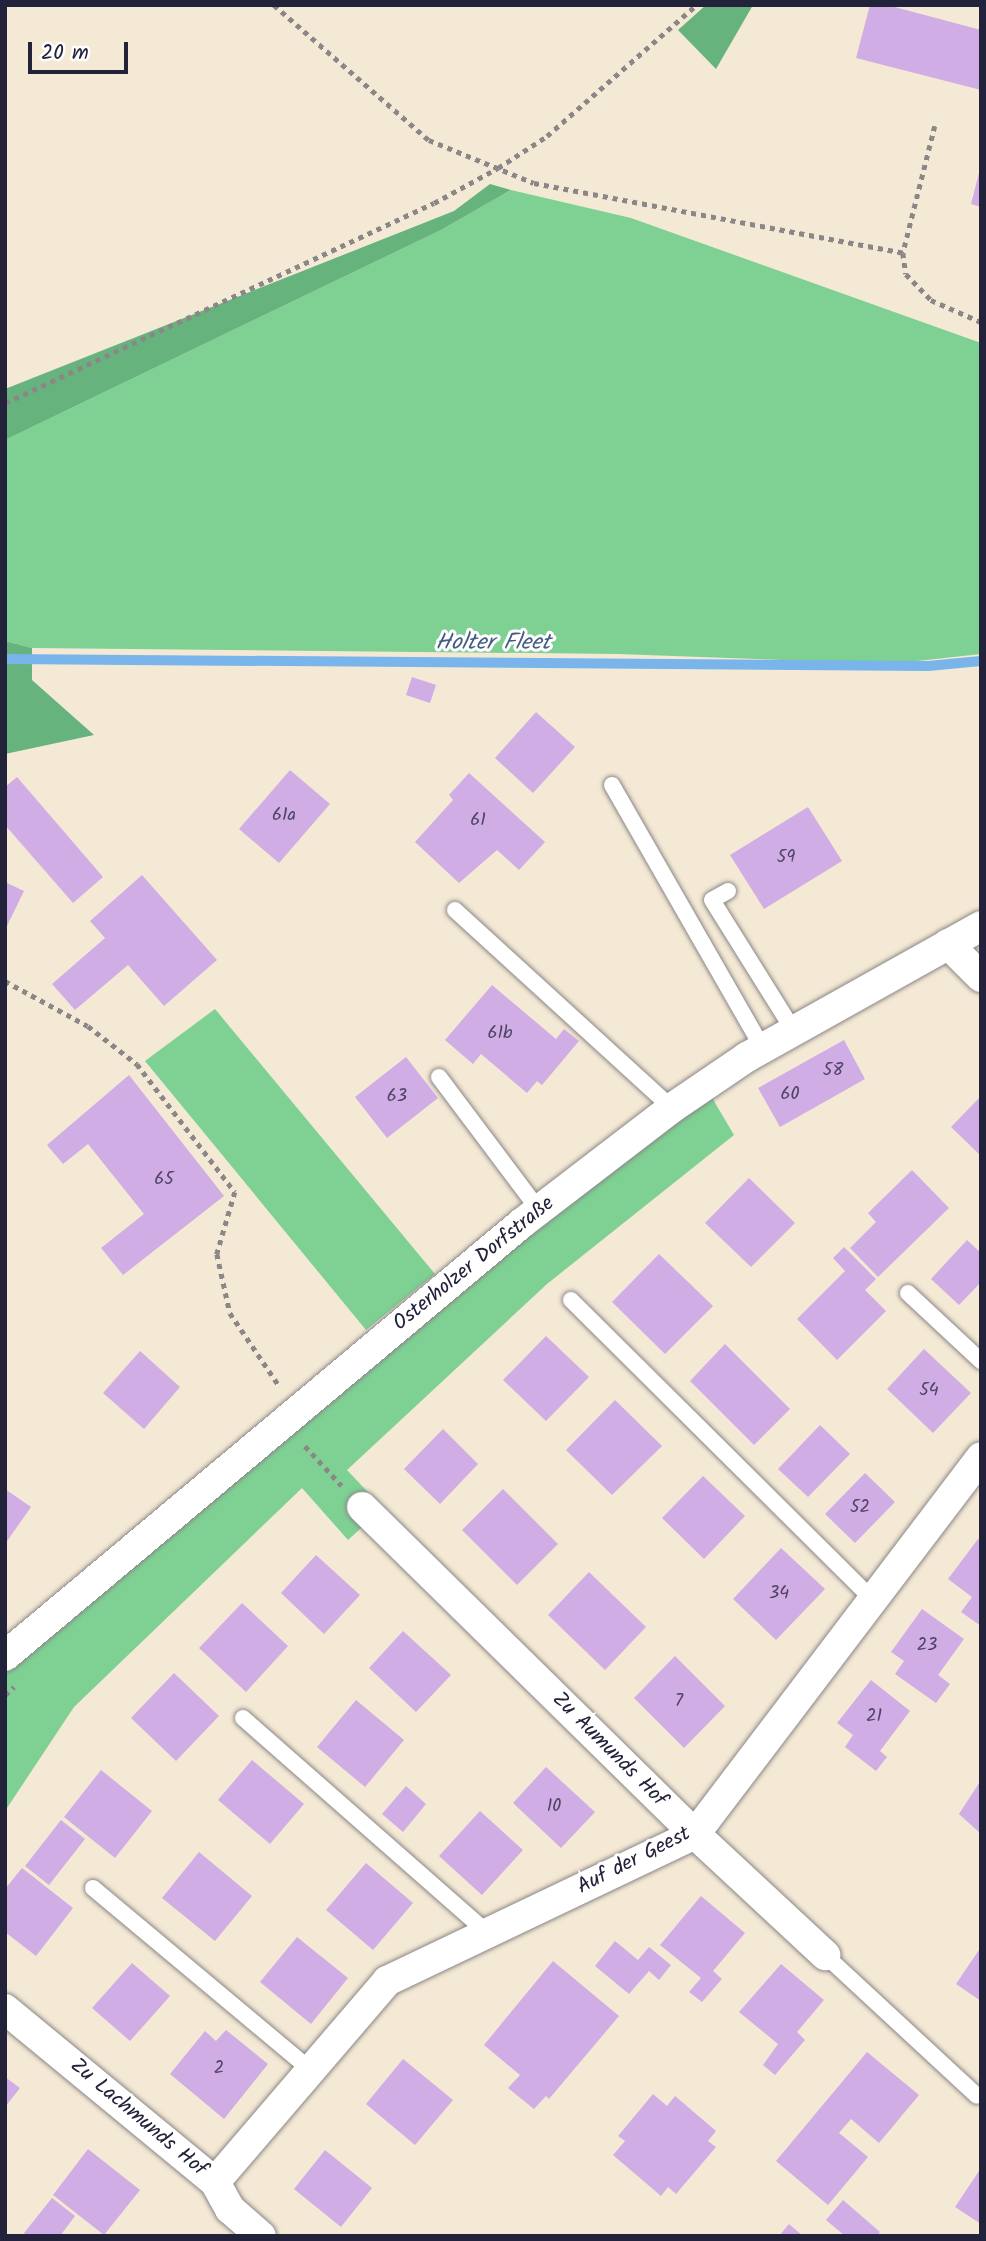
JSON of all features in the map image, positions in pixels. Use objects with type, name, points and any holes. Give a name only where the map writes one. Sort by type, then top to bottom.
[{"type":"street","name":"Osterholzer Dorfstraße","points":[[5,1656],[539,1210],[671,1108],[763,1049],[981,926]]},
{"type":"street","points":[[947,944],[981,977]]},
{"type":"street","name":"Auf der Geest","points":[[215,2182],[387,1981],[695,1834],[871,1598],[981,1457]]},
{"type":"street","name":"Zu Aumunds Hof","points":[[362,1507],[695,1834],[825,1955]]},
{"type":"street","name":"Zu Lachmunds Hof","points":[[5,2008],[215,2182],[230,2209],[261,2236]]},
{"type":"lane","points":[[612,785],[763,1049]]},
{"type":"lane","points":[[728,891],[712,900],[794,1031]]},
{"type":"lane","points":[[455,910],[671,1108]]},
{"type":"lane","points":[[439,1077],[539,1210]]},
{"type":"lane","points":[[908,1293],[981,1361]]},
{"type":"lane","points":[[571,1300],[871,1598]]},
{"type":"lane","points":[[243,1718],[488,1933]]},
{"type":"lane","points":[[93,1888],[311,2070]]},
{"type":"lane","name":"Zu Aumunds Hof","points":[[825,1955],[977,2096]]},
{"type":"path","points":[[274,5],[429,140],[534,183],[903,253]]},
{"type":"path","points":[[5,403],[433,203],[498,168],[547,136],[696,5]]},
{"type":"path","points":[[934,126],[903,253],[906,274],[931,300],[981,322]]},
{"type":"path","points":[[5,981],[88,1026],[136,1064],[234,1192],[217,1254],[230,1313],[290,1417],[362,1507]]},
{"type":"green space","points":[[706,5],[753,5],[716,69],[678,30]]},
{"type":"green space","points":[[490,184],[511,190],[441,230],[5,440],[5,389],[454,211]]},
{"type":"green space","points":[[511,190],[631,218],[981,343],[981,654],[890,664],[618,654],[32,648],[5,641],[5,440],[441,230]]},
{"type":"green space","points":[[5,641],[32,648],[32,680],[94,735],[5,754]]},
{"type":"green space","points":[[215,1009],[435,1274],[366,1330],[145,1061]]},
{"type":"green space","points":[[711,1096],[734,1135],[547,1284],[347,1470],[383,1508],[348,1540],[302,1488],[74,1707],[5,1811],[5,1670],[541,1224]]},
{"type":"building","points":[[870,5],[887,5],[981,30],[981,90],[856,58]]},
{"type":"building","points":[[981,169],[981,207],[971,204]]},
{"type":"building","points":[[412,677],[436,685],[430,703],[406,695]]},
{"type":"building","points":[[536,712],[575,747],[533,793],[495,758]]},
{"type":"building","points":[[290,770],[330,804],[279,863],[239,829]]},
{"type":"building","points":[[469,773],[545,842],[519,870],[497,850],[459,883],[415,842],[453,800],[449,795]]},
{"type":"building","points":[[17,777],[103,877],[73,903],[5,825],[5,787]]},
{"type":"building","points":[[808,807],[842,861],[764,909],[730,855]]},
{"type":"building","points":[[142,875],[217,960],[164,1006],[128,965],[75,1010],[52,984],[105,938],[90,921]]},
{"type":"building","points":[[5,882],[24,891],[5,930]]},
{"type":"building","points":[[492,985],[556,1039],[564,1029],[579,1041],[542,1085],[537,1081],[527,1093],[481,1054],[473,1064],[445,1040]]},
{"type":"building","points":[[844,1040],[865,1079],[780,1127],[758,1088]]},
{"type":"building","points":[[406,1057],[438,1098],[387,1138],[355,1097]]},
{"type":"building","points":[[129,1075],[224,1196],[123,1275],[101,1248],[144,1214],[88,1144],[63,1164],[47,1145]]},
{"type":"building","points":[[981,1096],[981,1156],[951,1127]]},
{"type":"building","points":[[912,1170],[949,1208],[878,1277],[850,1248],[876,1222],[868,1213]]},
{"type":"building","points":[[749,1178],[795,1223],[751,1267],[705,1223]]},
{"type":"building","points":[[967,1240],[981,1253],[981,1282],[959,1305],[931,1279]]},
{"type":"building","points":[[844,1247],[876,1279],[865,1290],[886,1311],[837,1360],[797,1319],[845,1271],[833,1258]]},
{"type":"building","points":[[659,1254],[713,1306],[665,1354],[612,1302]]},
{"type":"building","points":[[546,1336],[589,1377],[546,1421],[503,1380]]},
{"type":"building","points":[[725,1344],[790,1409],[754,1445],[690,1381]]},
{"type":"building","points":[[924,1349],[971,1393],[933,1433],[887,1389]]},
{"type":"building","points":[[140,1351],[180,1387],[144,1429],[103,1393]]},
{"type":"building","points":[[615,1400],[662,1446],[612,1495],[566,1450]]},
{"type":"building","points":[[820,1425],[850,1454],[808,1497],[778,1469]]},
{"type":"building","points":[[443,1429],[478,1464],[440,1504],[404,1469]]},
{"type":"building","points":[[865,1473],[895,1502],[855,1543],[825,1514]]},
{"type":"building","points":[[703,1476],[745,1516],[704,1559],[662,1518]]},
{"type":"building","points":[[5,1489],[31,1507],[5,1544]]},
{"type":"building","points":[[503,1489],[558,1544],[517,1585],[462,1530]]},
{"type":"building","points":[[978,1539],[981,1541],[981,1626],[961,1612],[972,1597],[948,1579]]},
{"type":"building","points":[[781,1548],[825,1589],[776,1640],[733,1599]]},
{"type":"building","points":[[316,1555],[360,1595],[324,1634],[281,1593]]},
{"type":"building","points":[[589,1572],[646,1627],[605,1670],[548,1615]]},
{"type":"building","points":[[242,1603],[288,1646],[246,1692],[199,1648]]},
{"type":"building","points":[[922,1609],[964,1639],[938,1675],[950,1684],[936,1703],[895,1674],[904,1661],[891,1652]]},
{"type":"building","points":[[403,1631],[451,1675],[416,1712],[369,1668]]},
{"type":"building","points":[[675,1656],[725,1706],[684,1748],[634,1698]]},
{"type":"building","points":[[174,1673],[219,1716],[176,1761],[131,1718]]},
{"type":"building","points":[[871,1680],[910,1711],[880,1751],[887,1757],[876,1771],[845,1747],[853,1735],[837,1723]]},
{"type":"building","points":[[356,1700],[404,1740],[365,1787],[317,1747]]},
{"type":"building","points":[[252,1760],[304,1804],[270,1844],[218,1800]]},
{"type":"building","points":[[546,1767],[595,1812],[561,1848],[513,1803]]},
{"type":"building","points":[[101,1770],[152,1811],[115,1858],[64,1817]]},
{"type":"building","points":[[981,1780],[981,1834],[959,1814]]},
{"type":"building","points":[[406,1786],[426,1804],[403,1832],[382,1814]]},
{"type":"building","points":[[480,1811],[523,1850],[482,1895],[439,1856]]},
{"type":"building","points":[[61,1820],[85,1839],[49,1885],[25,1866]]},
{"type":"building","points":[[199,1852],[252,1896],[215,1941],[162,1898]]},
{"type":"building","points":[[366,1863],[413,1903],[373,1950],[326,1910]]},
{"type":"building","points":[[22,1868],[73,1908],[36,1956],[5,1932],[5,1889]]},
{"type":"building","points":[[701,1896],[745,1933],[713,1971],[722,1979],[702,2002],[689,1992],[701,1978],[660,1945]]},
{"type":"building","points":[[297,1937],[348,1978],[311,2024],[260,1982]]},
{"type":"building","points":[[615,1941],[638,1960],[649,1947],[671,1965],[659,1980],[649,1971],[629,1994],[595,1966]]},
{"type":"building","points":[[981,1947],[981,2001],[956,1984]]},
{"type":"building","points":[[553,1961],[619,2016],[549,2099],[546,2096],[534,2109],[508,2088],[520,2075],[484,2045]]},
{"type":"building","points":[[132,1963],[170,1996],[130,2041],[92,2008]]},
{"type":"building","points":[[781,1964],[824,2000],[797,2032],[805,2040],[775,2075],[763,2065],[778,2044],[739,2012]]},
{"type":"building","points":[[226,2030],[268,2064],[224,2119],[170,2074],[205,2031],[216,2041]]},
{"type":"building","points":[[867,2052],[919,2095],[879,2143],[851,2119],[839,2133],[868,2157],[828,2205],[776,2161]]},
{"type":"building","points":[[403,2059],[453,2100],[415,2145],[366,2104]]},
{"type":"building","points":[[5,2077],[20,2088],[5,2107]]},
{"type":"building","points":[[653,2094],[667,2106],[675,2096],[716,2131],[708,2141],[716,2147],[676,2194],[668,2187],[661,2196],[613,2155],[625,2141],[618,2136]]},
{"type":"building","points":[[88,2149],[140,2190],[104,2235],[53,2195]]},
{"type":"building","points":[[325,2150],[372,2188],[341,2227],[294,2189]]},
{"type":"building","points":[[981,2168],[981,2224],[955,2207]]},
{"type":"building","points":[[52,2198],[75,2216],[60,2236],[27,2236],[24,2233]]},
{"type":"building","points":[[843,2200],[880,2232],[877,2236],[845,2236],[826,2220]]},
{"type":"building","points":[[789,2224],[803,2236],[779,2236]]},
{"type":"waterway","name":"Holter Fleet","points":[[5,659],[928,666],[981,661]]}]
